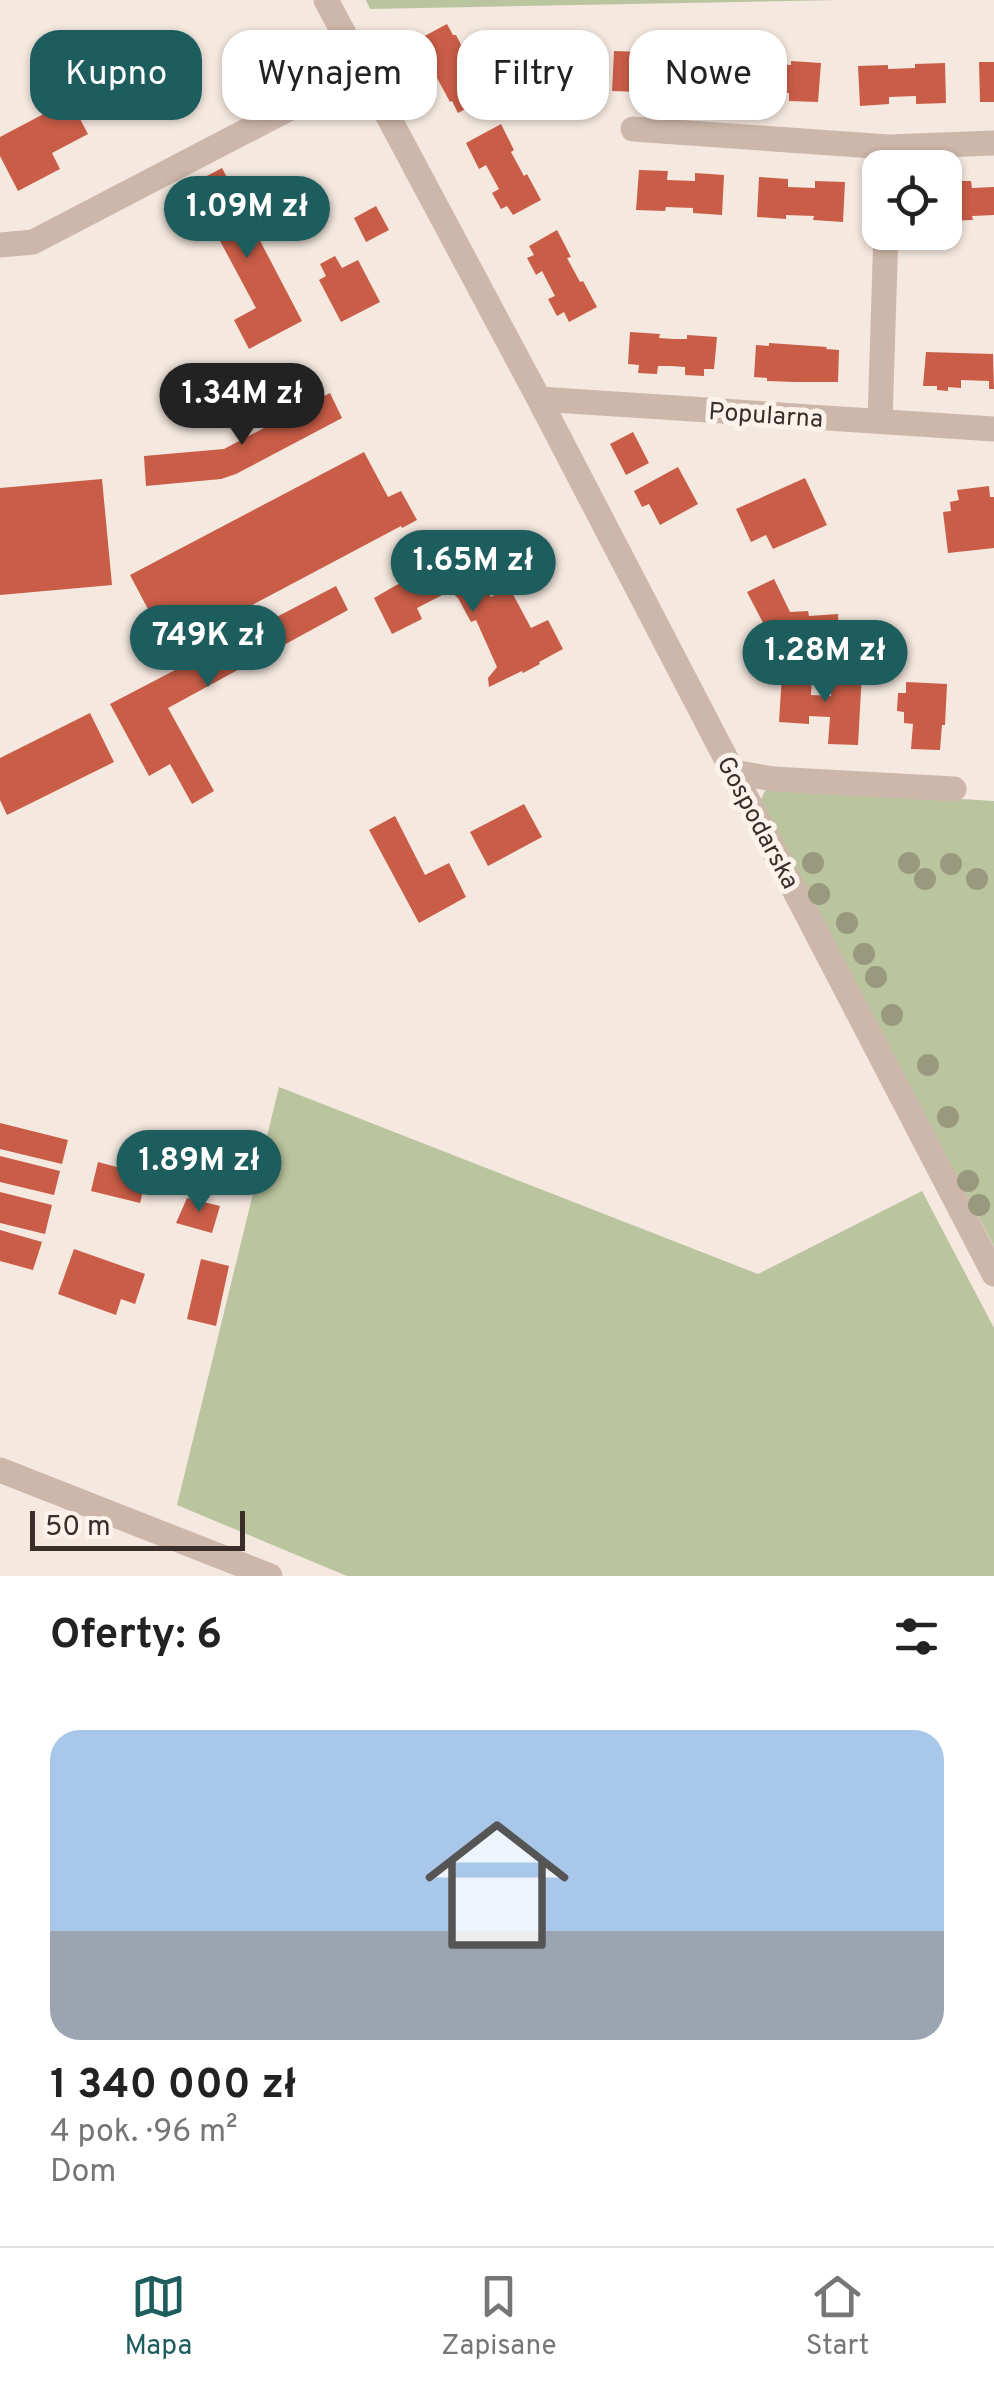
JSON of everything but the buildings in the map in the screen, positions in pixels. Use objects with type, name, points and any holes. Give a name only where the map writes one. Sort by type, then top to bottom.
[{"type":"street","name":"Gospodarska","points":[[326,0],[342,30]]},
{"type":"street","points":[[0,245],[33,242],[267,120]]},
{"type":"street","name":"Gospodarska","points":[[390,120],[994,1274]]},
{"type":"street","points":[[633,129],[862,154]]},
{"type":"street","points":[[941,150],[994,143]]},
{"type":"street","points":[[880,421],[885,250]]},
{"type":"street","name":"Popularna","points":[[539,399],[994,429]]},
{"type":"street","points":[[733,772],[773,779],[954,788]]},
{"type":"street","points":[[0,1470],[270,1576]]},
{"type":"green space","points":[[366,0],[840,0],[370,9]]},
{"type":"green space","points":[[767,787],[994,801],[994,1246],[759,803]]},
{"type":"green space","points":[[279,1087],[758,1274],[922,1191],[994,1328],[994,1576],[347,1576],[177,1505]]}]
